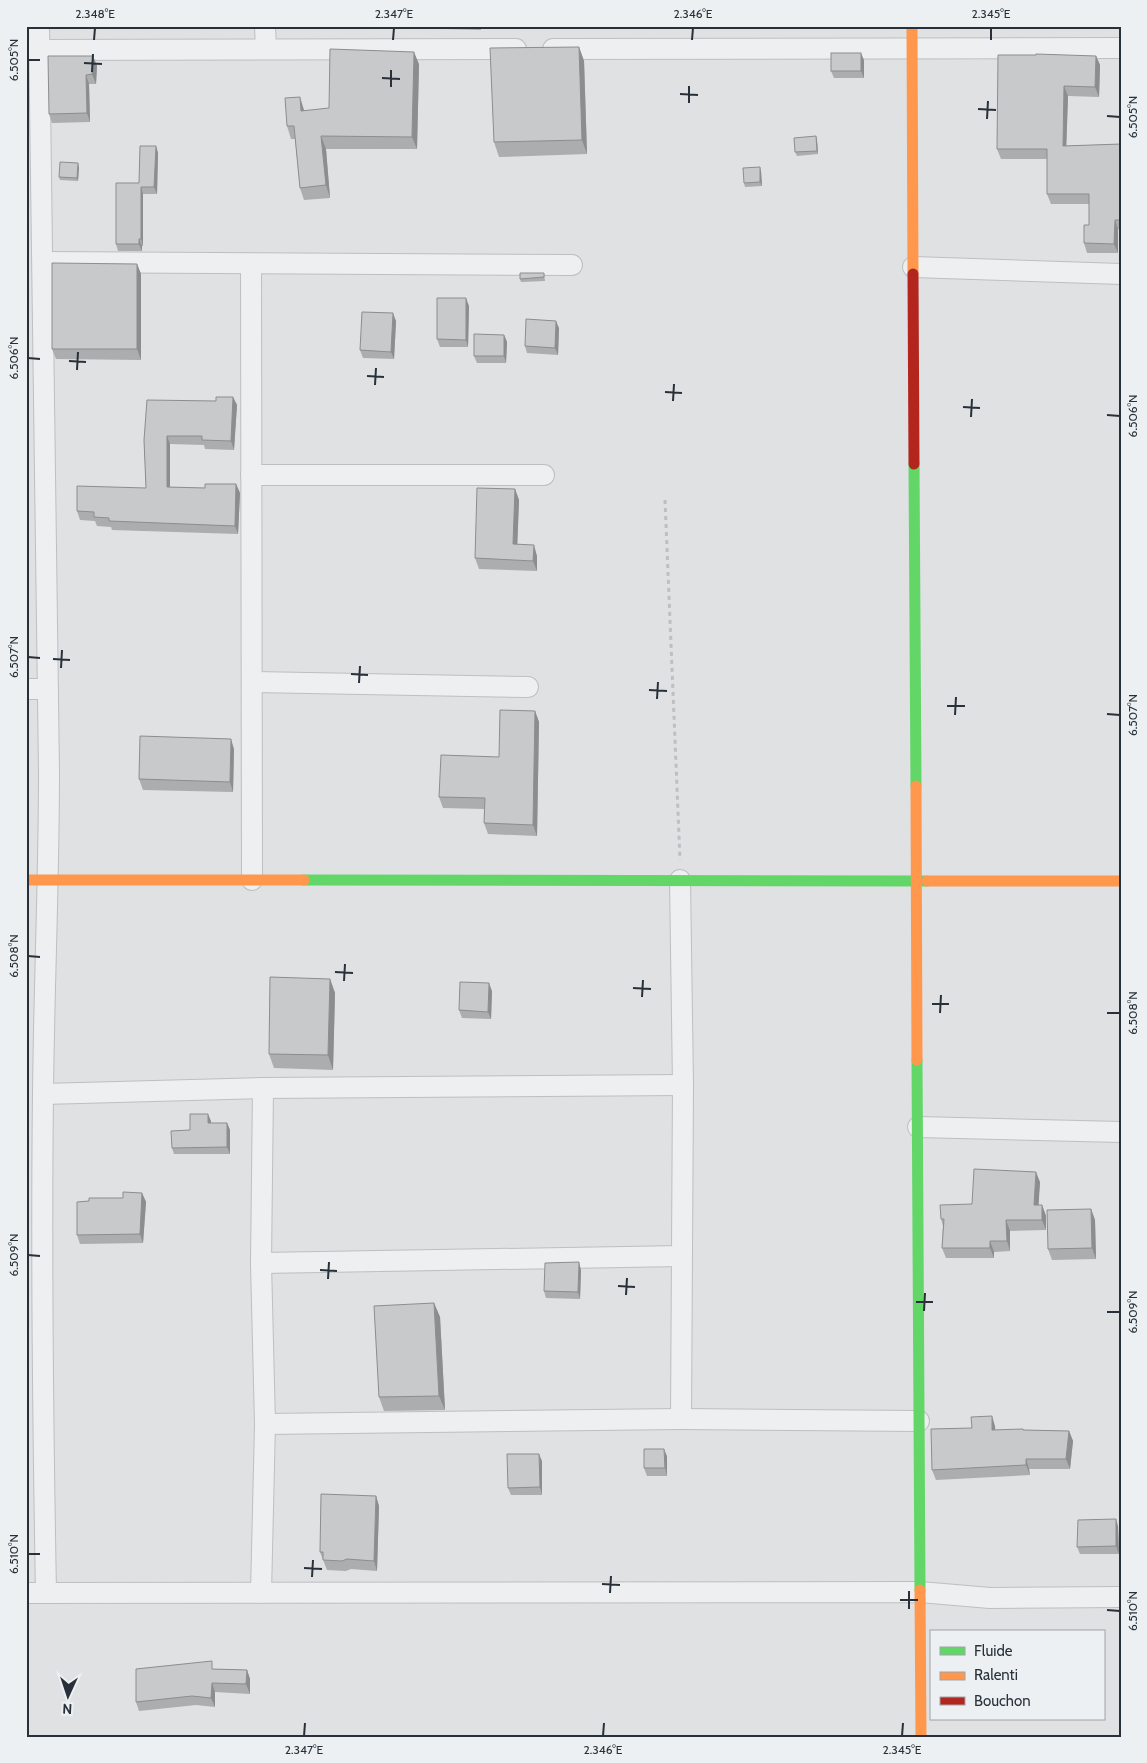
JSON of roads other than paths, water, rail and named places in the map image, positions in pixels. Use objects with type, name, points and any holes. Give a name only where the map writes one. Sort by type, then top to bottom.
[{"type":"street","points":[[39,26],[33,50],[43,262],[49,880],[35,1427],[46,1593]]},
{"type":"street","points":[[265,26],[266,49]]},
{"type":"street","points":[[912,26],[921,1737]]},
{"type":"street","points":[[33,50],[1121,48]]},
{"type":"street","points":[[43,262],[572,265]]},
{"type":"street","points":[[251,264],[252,880]]},
{"type":"street","points":[[913,266],[1121,274]]},
{"type":"street","points":[[251,474],[544,475]]},
{"type":"street","points":[[252,682],[528,687]]},
{"type":"street","points":[[26,689],[48,689]]},
{"type":"street","points":[[26,880],[1121,881]]},
{"type":"street","points":[[680,880],[684,1085],[681,1418]]},
{"type":"street","points":[[43,1094],[263,1088],[684,1085]]},
{"type":"street","points":[[261,1593],[266,1424],[261,1263],[263,1088]]},
{"type":"street","points":[[918,1127],[1121,1132]]},
{"type":"street","points":[[261,1263],[682,1256]]},
{"type":"street","points":[[266,1424],[681,1418],[919,1421]]},
{"type":"street","points":[[26,1593],[920,1592],[990,1598],[1121,1597]]}]
